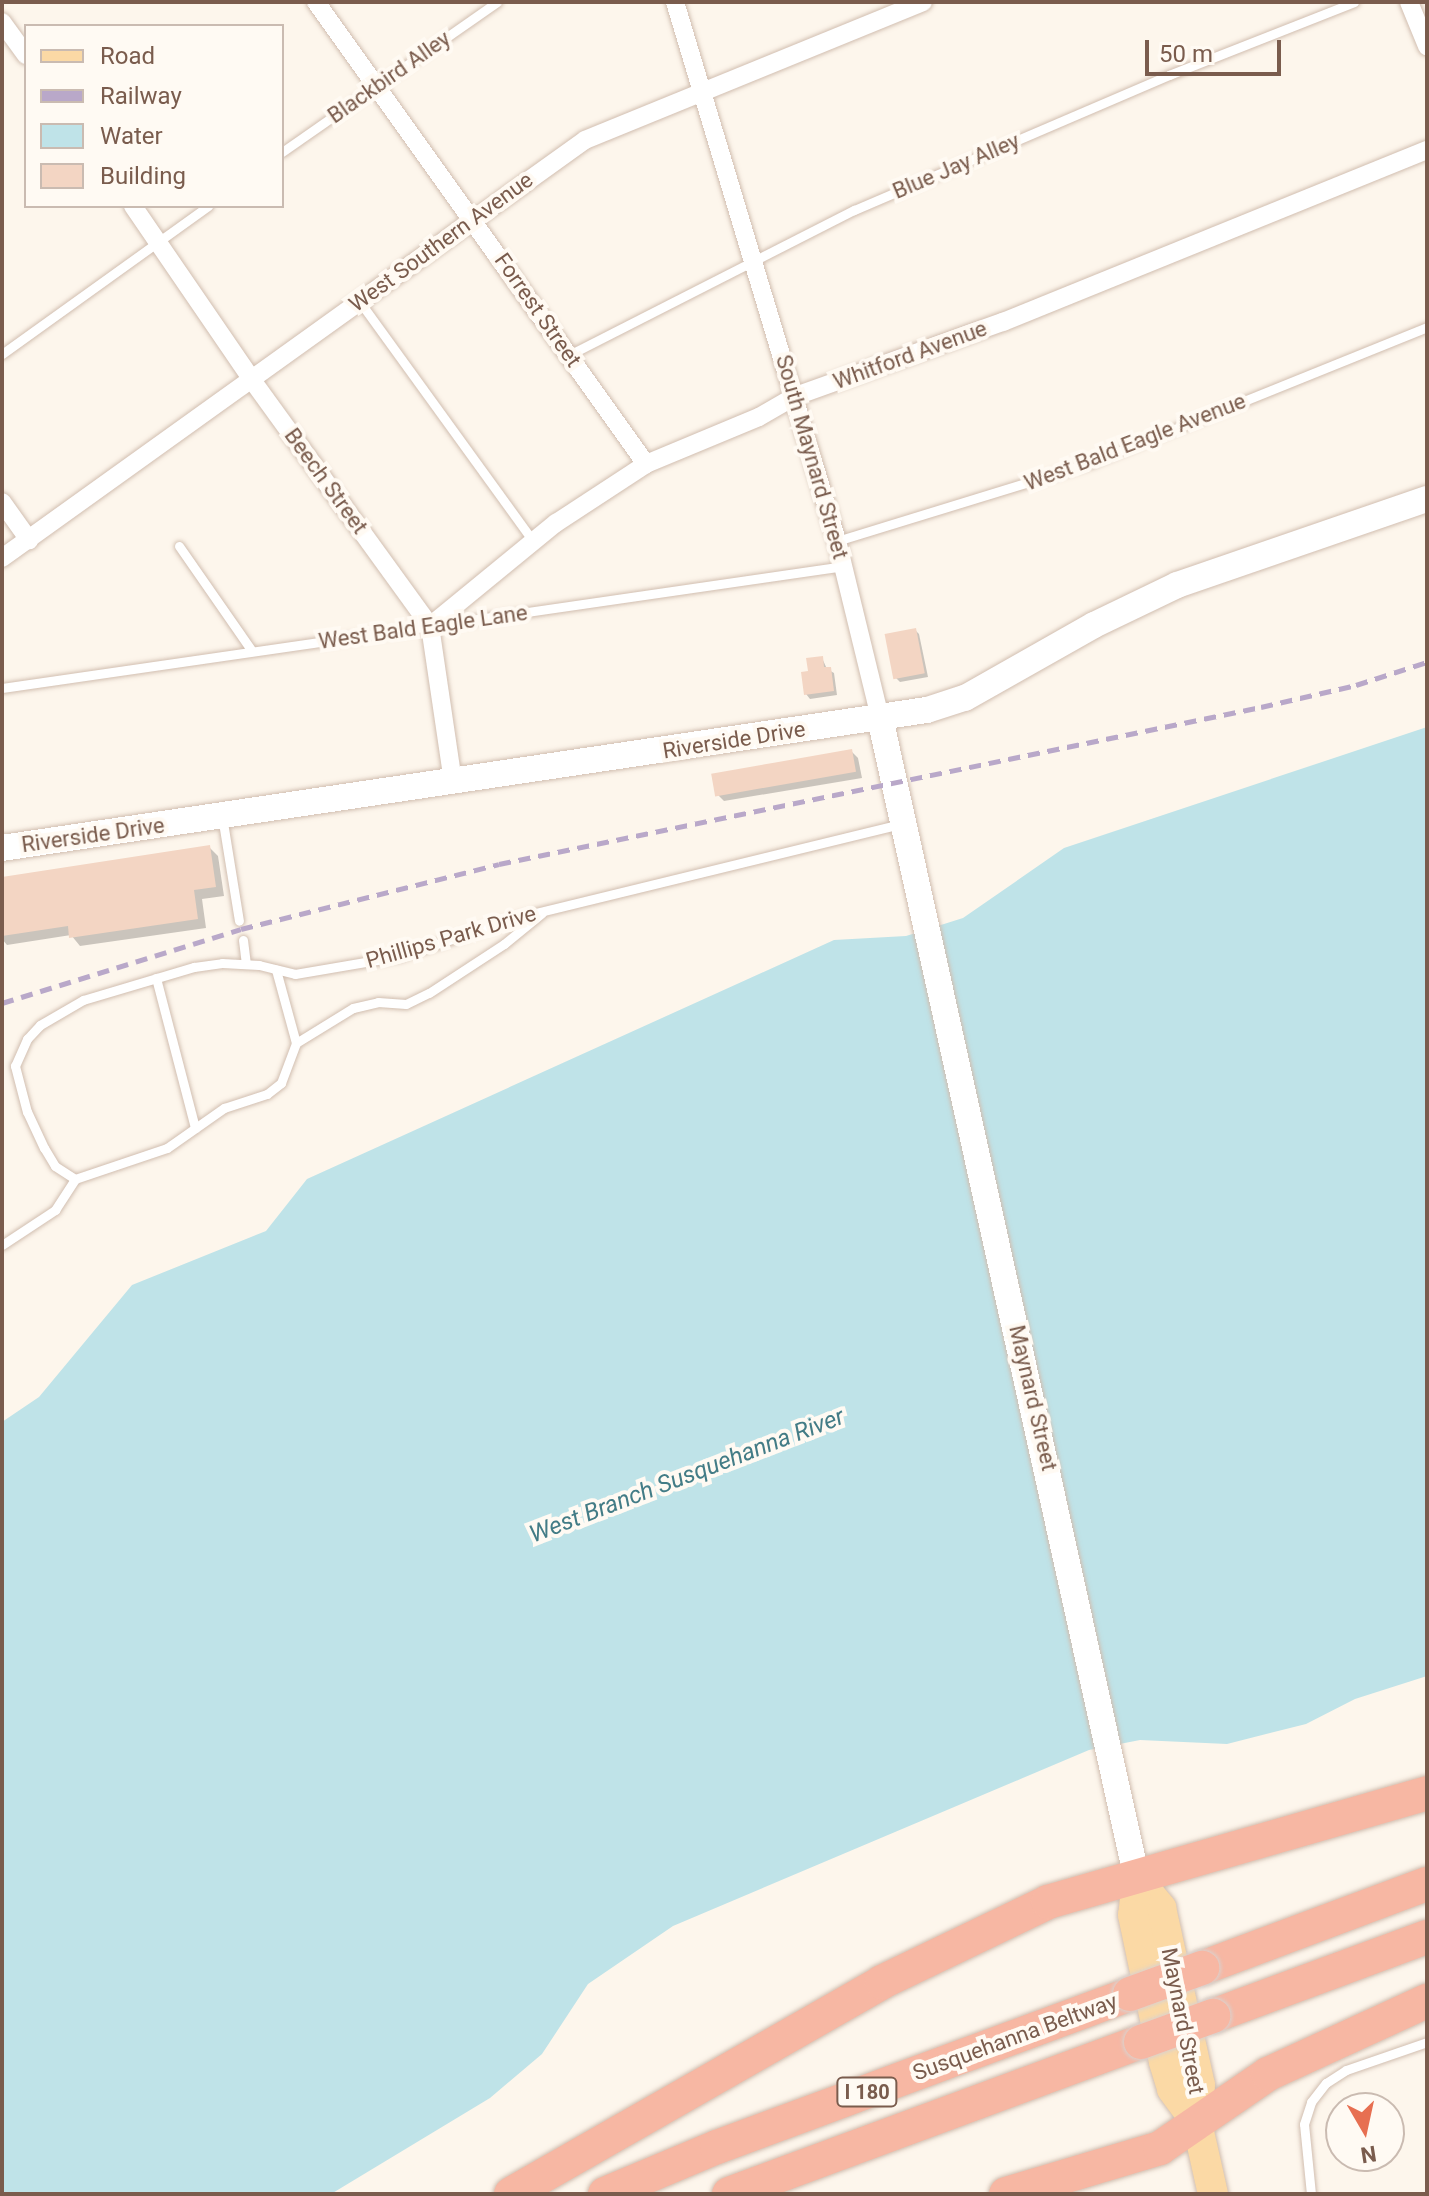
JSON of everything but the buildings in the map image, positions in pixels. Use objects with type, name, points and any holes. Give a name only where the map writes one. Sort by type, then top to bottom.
[{"type":"highway","points":[[511,2194],[934,1955],[1048,1902],[1137,1879],[1427,1793]]},
{"type":"highway","name":"Susquehanna Beltway","points":[[605,2194],[717,2147],[1427,1884]]},
{"type":"highway","name":"I 180","points":[[729,2194],[1427,1937]]},
{"type":"highway","points":[[1006,2194],[1160,2148],[1280,2067],[1427,2001]]},
{"type":"main road","name":"Riverside Drive","points":[[2,848],[927,710],[965,698],[1094,625],[1177,585],[1427,499]]},
{"type":"main road","name":"South Maynard Street","points":[[880,718],[925,917]]},
{"type":"main road","name":"Maynard Street","points":[[925,917],[1117,1775],[1137,1879],[1133,1915],[1164,2062],[1172,2089],[1197,2123],[1213,2194]]},
{"type":"street","name":"Forrest Street","points":[[316,2],[646,464]]},
{"type":"street","name":"South Maynard Street","points":[[675,2],[755,259],[837,541],[880,718]]},
{"type":"street","name":"West Southern Avenue","points":[[2,558],[585,140],[923,2]]},
{"type":"street","points":[[1409,2],[1427,46]]},
{"type":"street","points":[[2,22],[24,52]]},
{"type":"street","name":"Whitford Avenue","points":[[430,626],[533,541],[646,464],[759,417],[793,397],[1003,322],[1427,150]]},
{"type":"street","name":"Beech Street","points":[[134,208],[252,380],[430,626],[453,782]]},
{"type":"street","points":[[2,502],[29,540]]},
{"type":"lane","name":"Blackbird Alley","points":[[284,151],[375,84],[497,2]]},
{"type":"lane","name":"Blue Jay Alley","points":[[569,355],[755,259],[944,170],[1354,2]]},
{"type":"lane","points":[[2,354],[205,208]]},
{"type":"lane","points":[[360,302],[533,541]]},
{"type":"lane","name":"West Bald Eagle Avenue","points":[[837,541],[1093,462],[1427,327]]},
{"type":"lane","points":[[179,546],[252,651]]},
{"type":"lane","name":"West Bald Eagle Lane","points":[[2,688],[844,566]]},
{"type":"lane","points":[[222,816],[239,921]]},
{"type":"lane","name":"Phillips Park Drive","points":[[75,1179],[55,1166],[27,1112],[16,1079],[18,1054],[40,1025],[68,1007],[156,978],[222,963],[314,973],[400,956],[545,910],[903,823]]},
{"type":"lane","points":[[296,1043],[353,1008],[378,1002],[406,1004],[429,993],[504,944],[545,910]]},
{"type":"lane","points":[[243,940],[246,964]]},
{"type":"lane","points":[[2,1245],[55,1210],[75,1179],[167,1148],[224,1108],[267,1094],[281,1083],[296,1043],[276,970]]},
{"type":"lane","points":[[156,978],[195,1128]]},
{"type":"lane","points":[[1311,2194],[1304,2124],[1311,2102],[1326,2083],[1346,2070],[1427,2042]]},
{"type":"water","name":"West Branch Susquehanna River","points":[[1427,727],[1427,1676],[1355,1699],[1306,1724],[1227,1744],[1140,1740],[1089,1750],[673,1926],[588,1984],[542,2054],[490,2098],[331,2194],[2,2194],[2,1422],[39,1397],[132,1285],[266,1231],[307,1179],[834,940],[906,936],[963,918],[1064,848]]},
{"type":"railway","points":[[2,1003],[241,929],[499,864],[1261,707],[1356,685],[1427,662]]}]
